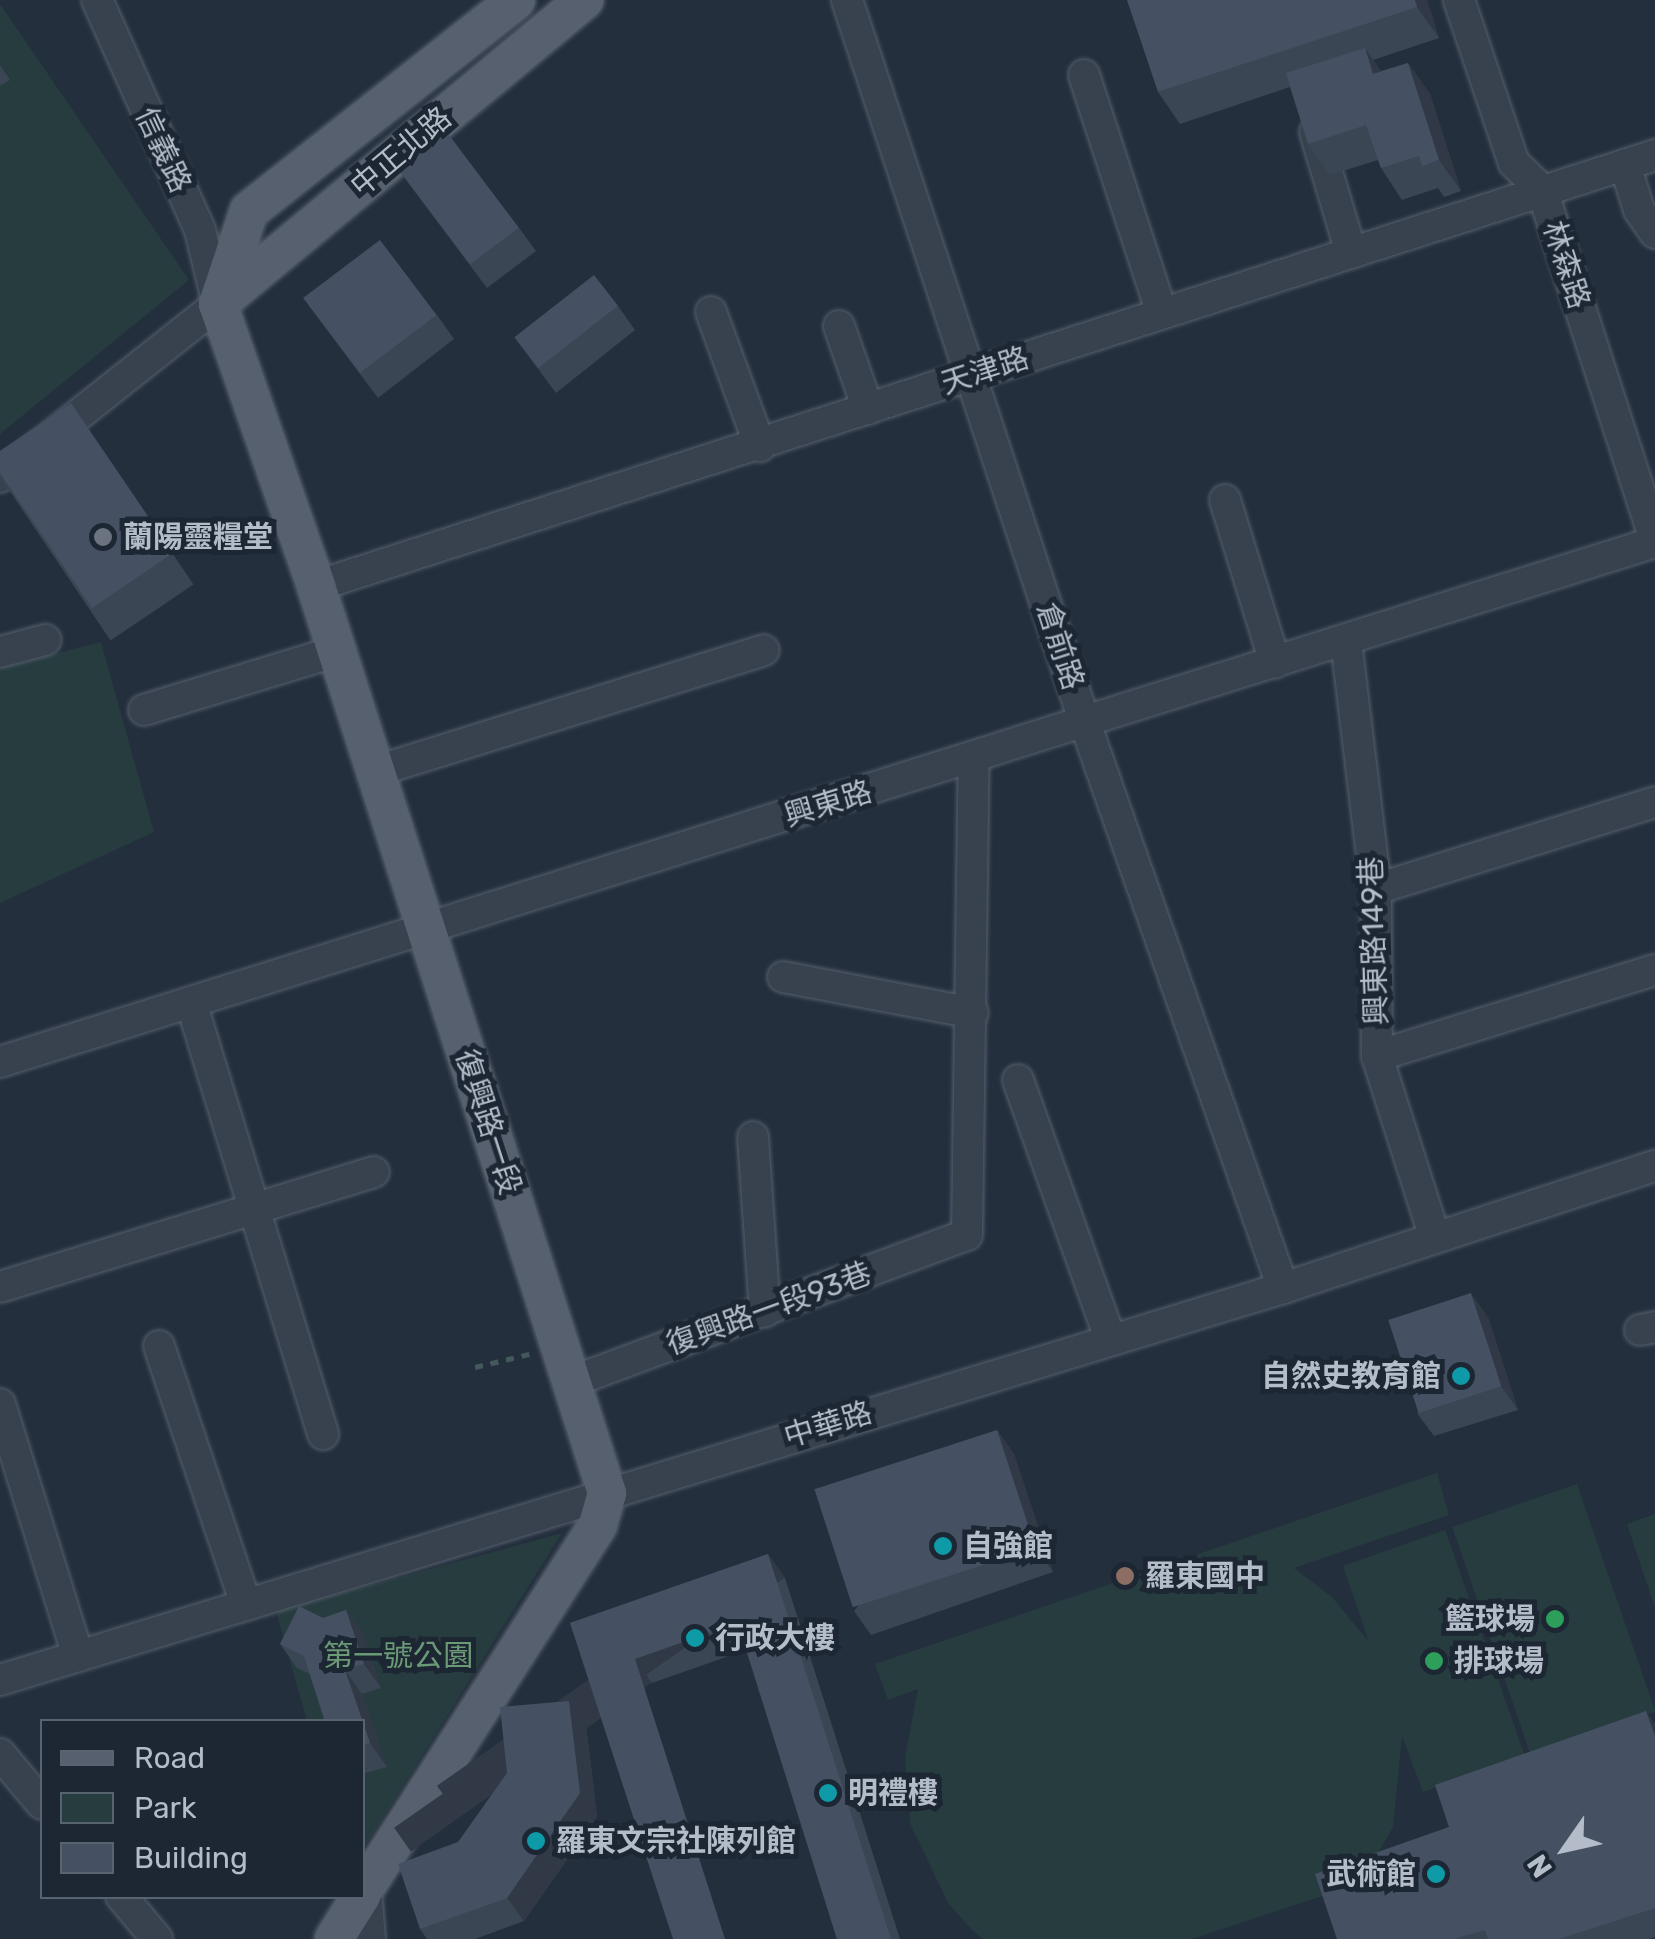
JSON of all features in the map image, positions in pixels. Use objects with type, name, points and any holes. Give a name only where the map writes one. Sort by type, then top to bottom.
[{"type":"main road","name":"中正北路","points":[[218,304],[249,211],[516,0]]},
{"type":"main road","name":"中正北路","points":[[218,304],[584,0]]},
{"type":"main road","name":"復興路一段","points":[[218,304],[316,586],[608,1493]]},
{"type":"main road","points":[[365,1889],[598,1525],[608,1493]]},
{"type":"main road","points":[[334,1939],[359,1899]]},
{"type":"street","name":"信義路","points":[[96,0],[200,230],[218,304]]},
{"type":"street","name":"倉前路","points":[[848,0],[1085,723],[1283,1288]]},
{"type":"street","name":"林森路","points":[[1458,0],[1514,163],[1542,190],[1655,541]]},
{"type":"street","points":[[1084,74],[1162,313]]},
{"type":"street","points":[[1314,132],[1351,252]]},
{"type":"street","name":"天津路","points":[[316,586],[1655,155]]},
{"type":"street","points":[[1624,165],[1638,210],[1655,233]]},
{"type":"street","name":"中正北路","points":[[0,477],[218,304]]},
{"type":"street","points":[[711,312],[760,446]]},
{"type":"street","points":[[839,326],[868,409]]},
{"type":"street","points":[[1224,500],[1275,663]]},
{"type":"street","name":"興東路","points":[[0,1062],[1655,541]]},
{"type":"street","points":[[0,652],[45,640]]},
{"type":"street","name":"興東路149巷","points":[[1346,640],[1376,889],[1377,1056],[1434,1235]]},
{"type":"street","points":[[376,771],[764,650]]},
{"type":"street","points":[[144,710],[337,651]]},
{"type":"street","points":[[783,977],[973,1013],[974,758]]},
{"type":"street","points":[[1376,889],[1655,802]]},
{"type":"street","points":[[1377,1056],[1655,970]]},
{"type":"street","points":[[191,1002],[323,1434]]},
{"type":"street","name":"復興路一段93巷","points":[[571,1382],[967,1236],[973,1013]]},
{"type":"street","points":[[1018,1080],[1110,1339]]},
{"type":"street","points":[[754,1137],[765,1312]]},
{"type":"street","name":"中華路","points":[[0,1680],[1283,1288],[1434,1235],[1655,1166]]},
{"type":"street","points":[[0,1287],[374,1172]]},
{"type":"street","points":[[159,1346],[246,1605]]},
{"type":"street","points":[[0,1404],[78,1656]]},
{"type":"street","points":[[0,1754],[40,1802]]},
{"type":"street","points":[[124,1899],[157,1939]]},
{"type":"street","points":[[364,1899],[370,1939]]},
{"type":"path","points":[[475,1368],[561,1346]]},
{"type":"green space","points":[[0,4],[189,280],[0,434]]},
{"type":"green space","points":[[101,642],[154,832],[0,903],[0,668]]},
{"type":"green space","points":[[1437,1473],[1449,1515],[1294,1568],[1332,1597],[1369,1642],[1343,1566],[1445,1530],[1525,1756],[1423,1792],[1402,1736],[1393,1827],[1376,1857],[1331,1893],[1192,1939],[983,1939],[973,1931],[948,1903],[910,1823],[905,1757],[918,1689],[888,1700],[875,1664]]},
{"type":"green space","name":"籃球場","points":[[1577,1484],[1655,1712],[1531,1755],[1452,1527]]},
{"type":"green space","points":[[1655,1514],[1655,1608],[1627,1524]]},
{"type":"green space","name":"第一號公園","points":[[562,1533],[365,1846],[365,1719],[306,1719],[276,1611]]},
{"type":"building","points":[[1127,0],[1415,0],[1417,7],[1158,92]]},
{"type":"building","points":[[1365,48],[1373,74],[1408,63],[1439,160],[1422,166],[1419,156],[1381,168],[1366,125],[1308,144],[1286,73]]},
{"type":"building","points":[[443,127],[519,228],[470,264],[394,164]]},
{"type":"building","points":[[380,240],[437,315],[360,373],[303,298]]},
{"type":"building","points":[[594,275],[618,306],[538,368],[514,337]]},
{"type":"building","name":"蘭陽靈糧堂","points":[[71,403],[173,553],[92,608],[0,473],[0,451]]},
{"type":"building","name":"自然史教育館","points":[[1471,1293],[1501,1386],[1419,1413],[1388,1320]]},
{"type":"building","name":"自強館","points":[[997,1430],[1035,1548],[853,1607],[814,1489]]},
{"type":"building","points":[[768,1554],[891,1939],[837,1939],[738,1623],[635,1659],[725,1939],[673,1939],[570,1623]]},
{"type":"building","points":[[299,1606],[323,1618],[346,1610],[364,1664],[345,1670],[362,1719],[324,1719],[304,1656],[280,1644]]},
{"type":"building","name":"羅東文宗社陳列館","points":[[569,1701],[580,1793],[507,1898],[420,1929],[398,1864],[458,1842],[507,1773],[500,1707]]},
{"type":"building","points":[[1646,1711],[1655,1736],[1655,1908],[1559,1939],[1488,1939],[1485,1930],[1454,1939],[1337,1939],[1315,1874],[1449,1827],[1435,1785]]},
{"type":"place","name":"蘭陽靈糧堂","points":[[103,537]]},
{"type":"place","name":"自然史教育館","points":[[1461,1376]]},
{"type":"place","name":"自強館","points":[[943,1546]]},
{"type":"place","name":"羅東國中","points":[[1125,1576]]},
{"type":"place","name":"籃球場","points":[[1555,1619]]},
{"type":"place","name":"行政大樓","points":[[695,1638]]},
{"type":"place","name":"排球場","points":[[1434,1661]]},
{"type":"place","name":"明禮樓","points":[[828,1793]]},
{"type":"place","name":"羅東文宗社陳列館","points":[[536,1841]]},
{"type":"place","name":"武術館","points":[[1436,1874]]}]
